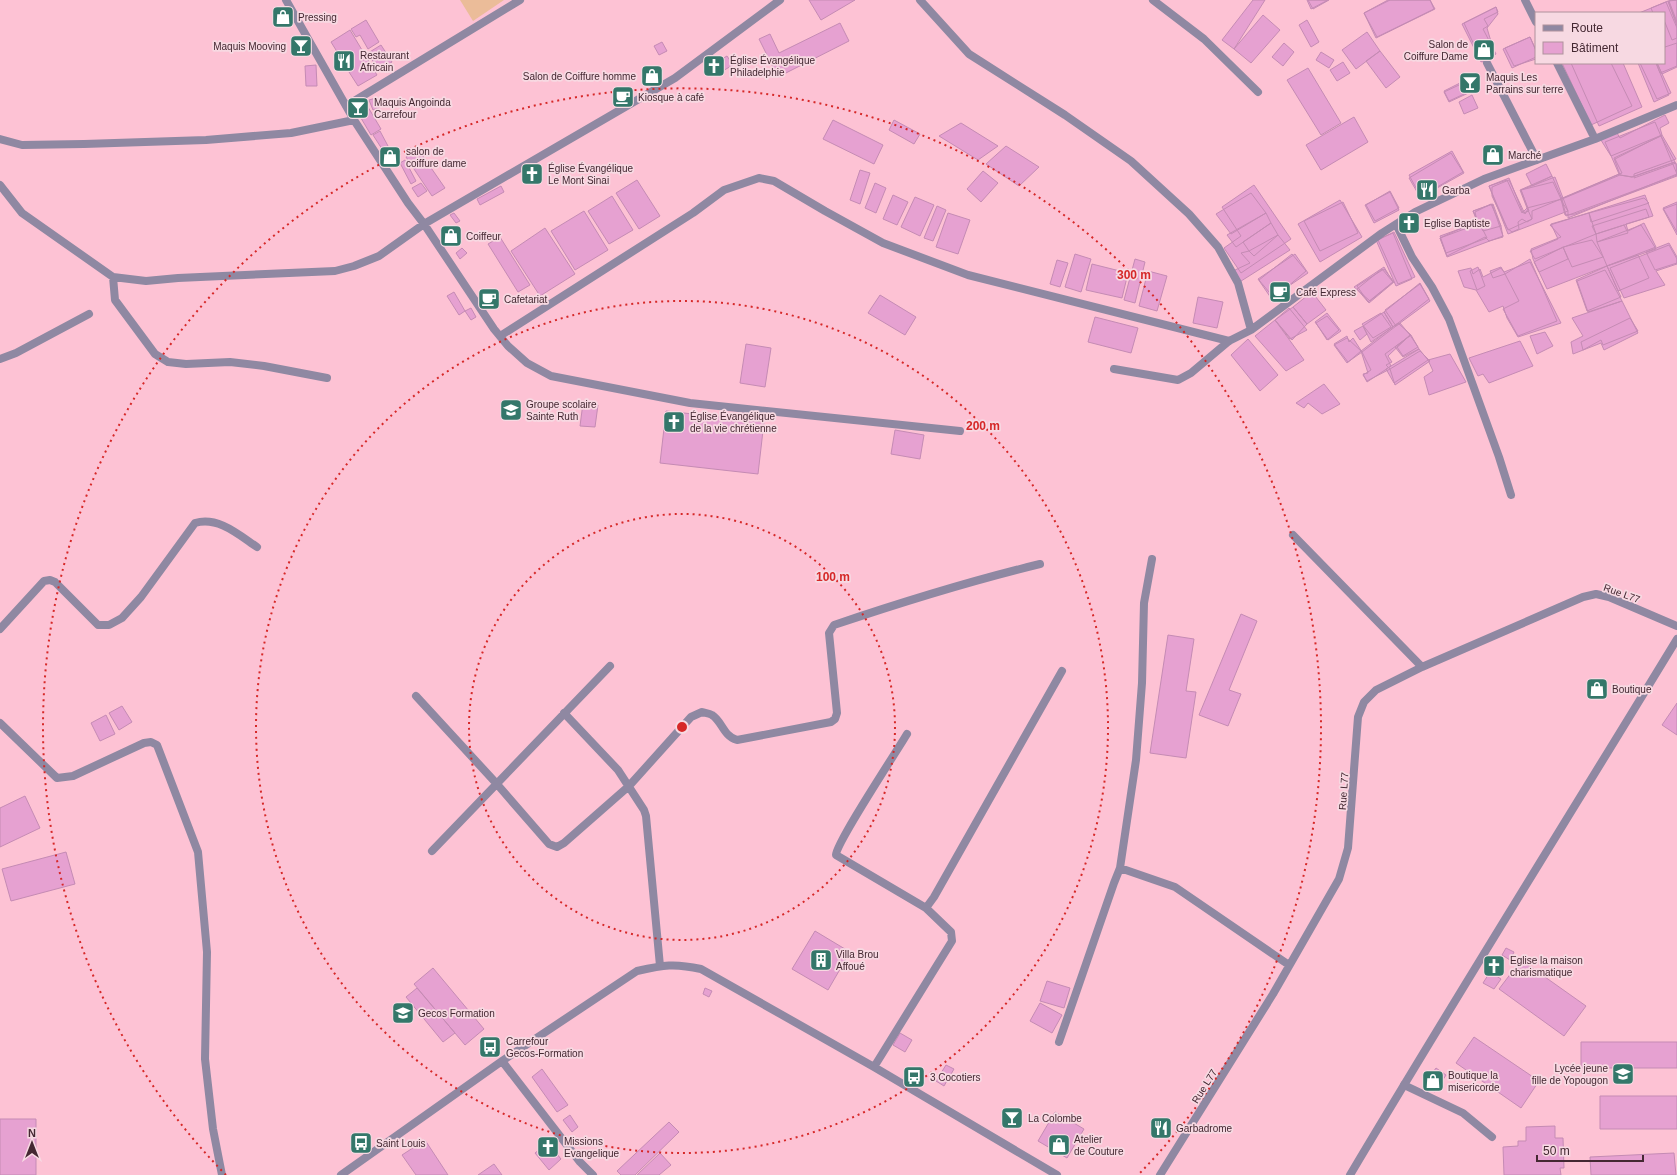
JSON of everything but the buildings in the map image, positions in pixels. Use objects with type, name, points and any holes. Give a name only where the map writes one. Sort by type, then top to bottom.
[{"type":"street","points":[[286,0],[354,120],[408,204],[424,224],[500,336],[508,346],[527,363],[551,376],[690,403],[960,431]]},
{"type":"street","points":[[346,106],[520,0]]},
{"type":"street","points":[[0,185],[22,213],[113,277],[146,281],[178,278],[335,271],[354,266],[379,256],[424,224],[674,78],[780,0]]},
{"type":"street","points":[[920,0],[969,54],[1065,115],[1131,161],[1189,214],[1218,247],[1238,283],[1251,330]]},
{"type":"street","points":[[1152,0],[1204,39],[1258,92]]},
{"type":"street","points":[[1525,0],[1535,20]]},
{"type":"street","points":[[1487,63],[1537,160]]},
{"type":"street","points":[[1558,64],[1595,139]]},
{"type":"street","points":[[1114,369],[1178,380],[1191,373],[1229,341],[1251,330],[1282,306],[1415,212],[1484,179],[1595,139],[1677,105]]},
{"type":"street","points":[[0,139],[22,145],[206,140],[291,133],[354,120]]},
{"type":"street","points":[[500,336],[693,213],[724,190],[759,178],[774,181],[825,212],[883,243],[968,275],[1229,341]]},
{"type":"street","points":[[1396,224],[1412,257],[1432,287],[1449,319],[1489,428],[1511,495]]},
{"type":"street","points":[[113,277],[115,300],[154,354],[168,362],[186,364],[230,362],[264,366],[327,378]]},
{"type":"street","points":[[0,359],[16,353],[89,314]]},
{"type":"street","points":[[0,629],[44,581],[50,580],[55,582],[98,625],[109,625],[122,618],[141,597],[195,523],[204,520],[226,526],[257,547]]},
{"type":"street","points":[[1293,535],[1422,667]]},
{"type":"street","points":[[1059,1042],[1120,868],[1136,760],[1142,683],[1144,603],[1152,559]]},
{"type":"street","points":[[416,696],[496,783],[549,844],[556,847],[564,843],[629,786],[691,717],[702,712],[712,715],[731,738],[737,740],[831,722],[837,713],[829,633],[834,625],[979,579],[1040,564]]},
{"type":"street","name":"Rue L77","points":[[1160,1175],[1289,965],[1339,879],[1345,864],[1348,848],[1358,717],[1364,702],[1376,690],[1422,667],[1583,597],[1596,594],[1609,597],[1677,626]]},
{"type":"street","points":[[1350,1175],[1677,639]]},
{"type":"street","points":[[432,851],[610,666]]},
{"type":"street","points":[[926,908],[934,897],[1062,671]]},
{"type":"street","points":[[564,713],[618,770],[646,816],[660,966]]},
{"type":"street","points":[[0,723],[57,778],[73,776],[144,743],[151,742],[157,745],[198,852],[207,952],[205,1059],[212,1129],[222,1175]]},
{"type":"street","points":[[874,1067],[952,941],[951,932],[926,908],[836,855],[836,851],[848,830],[907,734]]},
{"type":"street","points":[[1120,868],[1175,887],[1289,965]]},
{"type":"street","points":[[341,1175],[502,1062],[637,971],[660,966],[680,965],[701,969],[874,1067],[1057,1175]]},
{"type":"street","points":[[502,1062],[580,1162],[592,1175]]},
{"type":"street","points":[[1404,1085],[1462,1113],[1492,1137]]},
{"type":"shaded area","points":[[460,0],[504,0],[473,21]]},
{"type":"place","name":"Pressing","points":[[283,17]]},
{"type":"place","name":"Maquis Mooving","points":[[301,46]]},
{"type":"place","name":"Salon de Coiffure Dame","points":[[1484,50]]},
{"type":"place","name":"Restaurant Africain","points":[[344,61]]},
{"type":"place","name":"Église Évangélique Philadelphie","points":[[714,66]]},
{"type":"place","name":"Salon de Coiffure homme","points":[[652,76]]},
{"type":"place","name":"Maquis Les Parrains sur terre","points":[[1470,83]]},
{"type":"place","name":"Kiosque à café","points":[[623,97]]},
{"type":"place","name":"Maquis Angoinda Carrefour","points":[[358,108]]},
{"type":"place","name":"Marché","points":[[1493,155]]},
{"type":"place","name":"salon de coiffure dame","points":[[390,157]]},
{"type":"place","name":"Église Évangélique Le Mont Sinai","points":[[532,174]]},
{"type":"place","name":"Garba","points":[[1427,190]]},
{"type":"place","name":"Eglise Baptiste","points":[[1409,223]]},
{"type":"place","name":"Coiffeur","points":[[451,236]]},
{"type":"place","name":"Café Express","points":[[1280,292]]},
{"type":"place","name":"Cafetariat","points":[[489,299]]},
{"type":"place","name":"Groupe scolaire Sainte Ruth","points":[[511,410]]},
{"type":"place","name":"Église Évangélique de la vie chrétienne","points":[[674,422]]},
{"type":"place","name":"Boutique","points":[[1597,689]]},
{"type":"place","name":"Villa Brou Affoué","points":[[821,960]]},
{"type":"place","name":"Eglise la maison charismatique","points":[[1494,966]]},
{"type":"place","name":"Gecos Formation","points":[[403,1013]]},
{"type":"place","name":"Carrefour Gecos-Formation","points":[[490,1047]]},
{"type":"place","name":"Lycée jeune fille de Yopougon","points":[[1623,1074]]},
{"type":"place","name":"3 Cocotiers","points":[[914,1077]]},
{"type":"place","name":"Boutique la misericorde","points":[[1433,1081]]},
{"type":"place","name":"La Colombe","points":[[1012,1118]]},
{"type":"place","name":"Garbadrome","points":[[1161,1128]]},
{"type":"place","name":"Saint Louis","points":[[361,1143]]},
{"type":"place","name":"Atelier de Couture","points":[[1059,1145]]},
{"type":"place","name":"Missions Evangelique","points":[[548,1147]]}]
